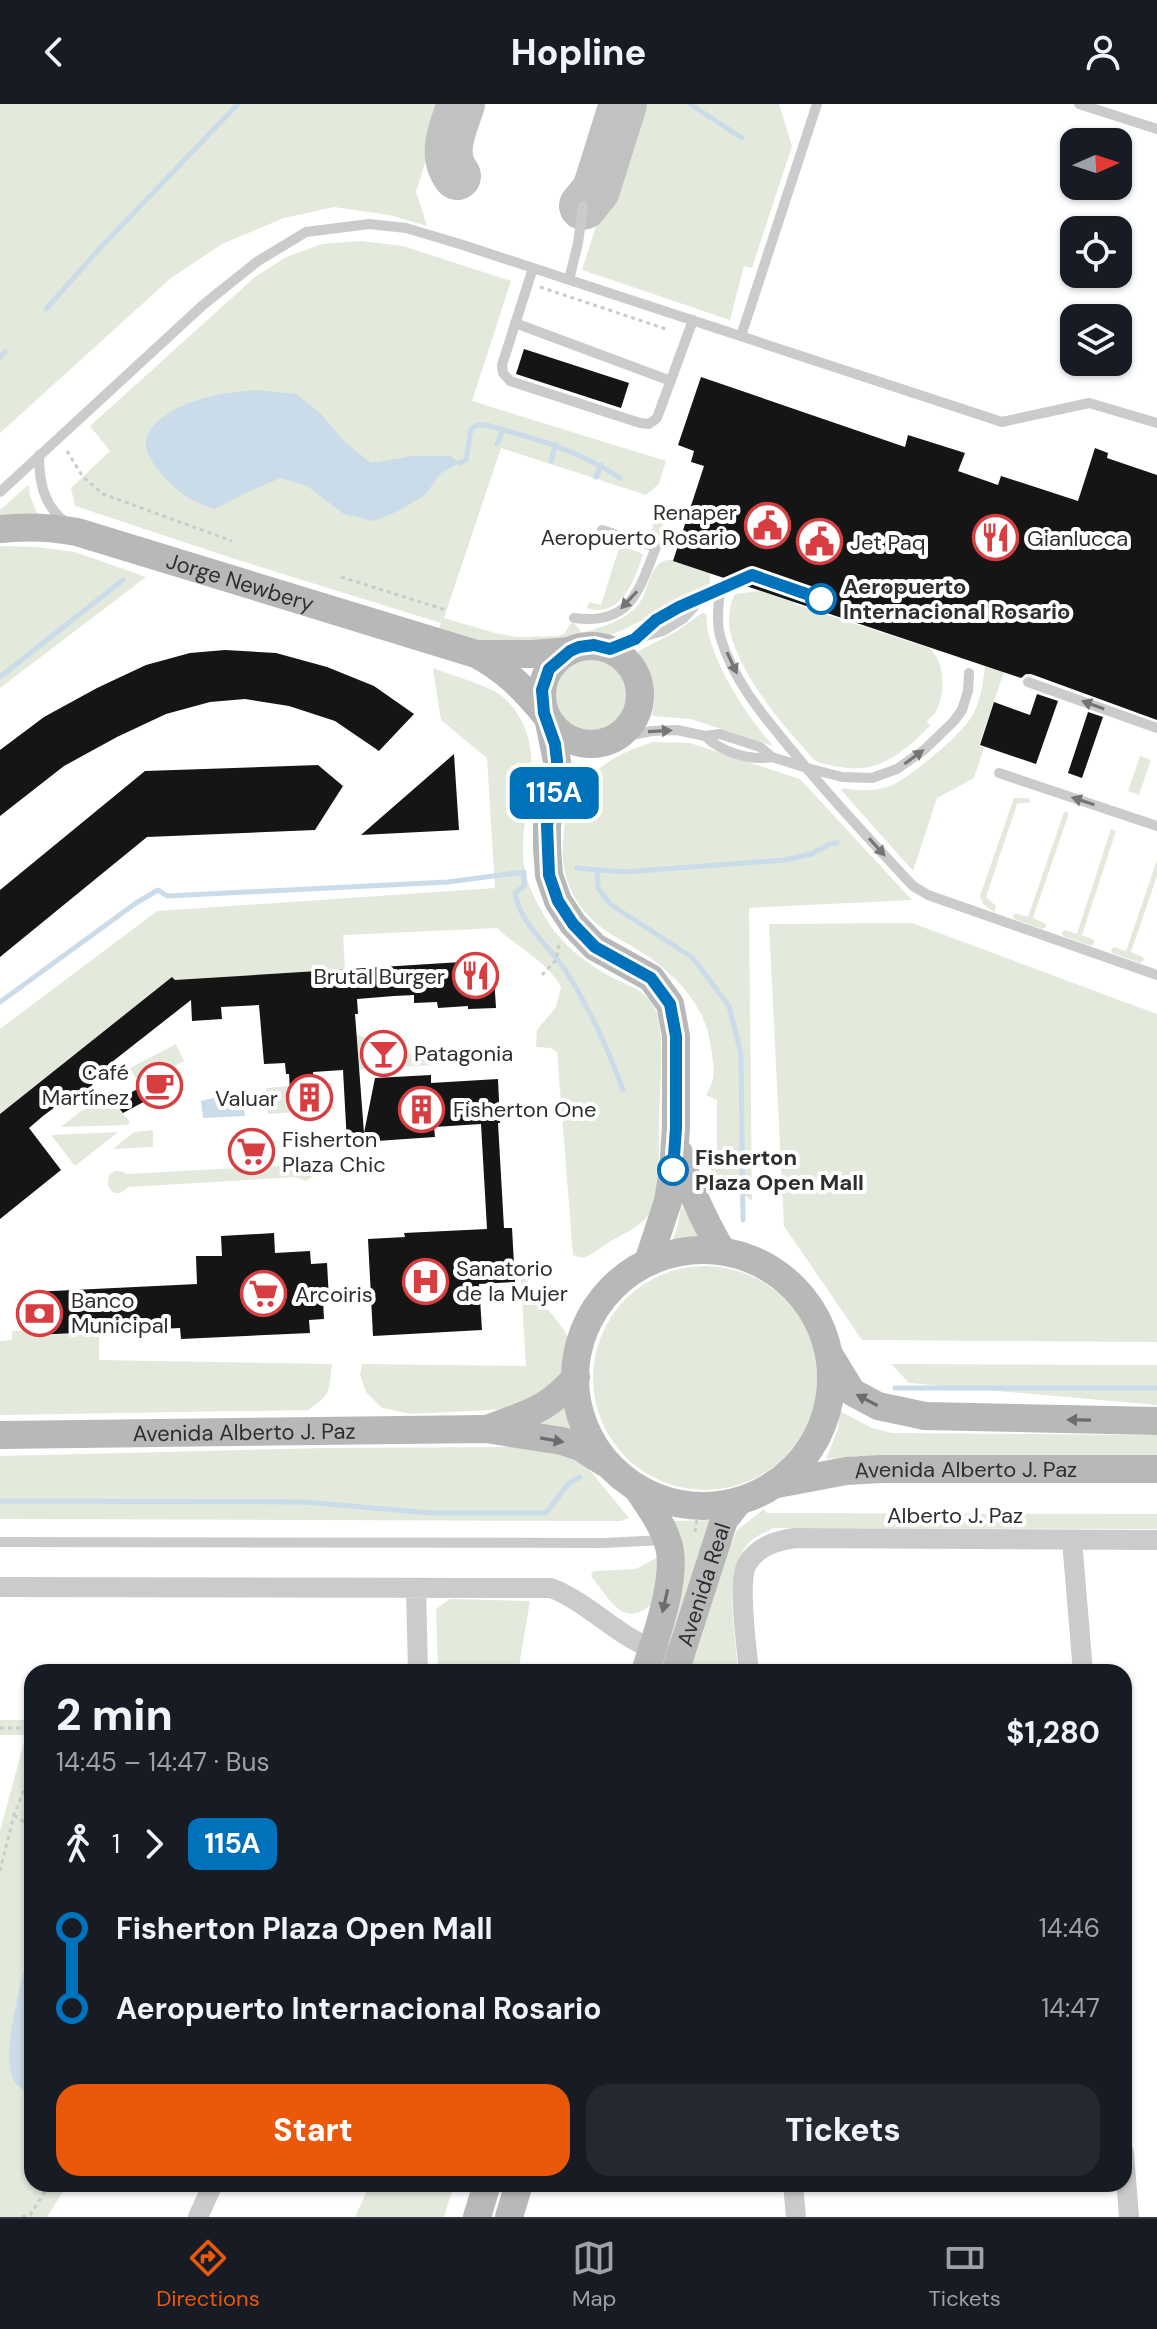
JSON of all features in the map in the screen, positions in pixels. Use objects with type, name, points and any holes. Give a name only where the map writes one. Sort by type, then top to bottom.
[{"type":"main road","name":"Jorge Newbery","points":[[0,529],[39,527],[77,532],[476,654],[495,664],[522,686],[547,717]]},
{"type":"main road","points":[[553,803],[577,770],[609,741],[627,730],[635,719],[641,692],[632,666],[622,656],[623,644],[579,647],[549,669],[542,690],[557,761],[553,803],[547,825],[547,848],[549,875],[558,901],[573,924],[595,947],[651,978],[670,1004],[676,1036],[673,1170],[668,1201],[648,1262]]},
{"type":"main road","name":"Jorge Newbery","points":[[476,654],[570,651]]},
{"type":"main road","points":[[547,717],[559,734],[572,742],[587,745],[609,741]]},
{"type":"main road","points":[[675,1138],[701,1216],[722,1251]]},
{"type":"main road","points":[[685,1251],[722,1251],[753,1259],[780,1275],[808,1304],[822,1329],[829,1356],[831,1385],[826,1414],[815,1441],[798,1465],[776,1484],[739,1501],[699,1506],[667,1500],[637,1488],[613,1468],[592,1441],[580,1410],[576,1377],[581,1344],[594,1311],[627,1274],[648,1262],[685,1251]]},
{"type":"main road","points":[[829,1356],[852,1392],[878,1406],[925,1416],[1157,1421]]},
{"type":"main road","name":"Avenida Alberto J. Paz","points":[[486,1429],[541,1409],[562,1394],[576,1377]]},
{"type":"main road","name":"Avenida Alberto J. Paz","points":[[0,1435],[486,1429],[562,1441],[580,1447],[613,1468]]},
{"type":"main road","name":"Avenida Alberto J. Paz","points":[[776,1484],[834,1473],[881,1469],[1157,1469]]},
{"type":"main road","name":"Avenida Real","points":[[637,1488],[681,1538],[670,1550],[670,1579],[648,1661]]},
{"type":"main road","name":"Avenida Real","points":[[677,1664],[724,1520],[739,1501]]},
{"type":"main road","points":[[477,2217],[485,2192]]},
{"type":"main road","points":[[509,2217],[517,2192]]},
{"type":"street","name":"Alberto J. Paz","points":[[748,1664],[743,1594],[745,1567],[757,1553],[774,1541],[795,1538],[1157,1540]]},
{"type":"street","points":[[1072,1540],[1082,1664]]},
{"type":"street","points":[[0,1587],[551,1588],[567,1594],[626,1637],[648,1661],[677,1664]]},
{"type":"street","points":[[416,1588],[418,1664]]},
{"type":"street","points":[[198,2217],[209,2192]]},
{"type":"street","points":[[794,2192],[796,2217]]},
{"type":"street","points":[[1127,2192],[1129,2217]]},
{"type":"lane","points":[[741,336],[817,104]]},
{"type":"lane","points":[[1079,104],[1157,129]]},
{"type":"lane","points":[[569,280],[583,206]]},
{"type":"lane","points":[[0,492],[203,305],[258,261],[306,232],[369,224],[406,228],[1002,422],[1089,403],[1157,423]]},
{"type":"lane","points":[[533,268],[502,365],[503,373],[510,381],[649,424],[657,418],[693,320]]},
{"type":"lane","points":[[515,323],[671,381]]},
{"type":"lane","points":[[39,455],[44,498],[56,515],[77,532]]},
{"type":"lane","points":[[574,618],[593,621],[622,609],[642,583],[656,547],[602,530]]},
{"type":"lane","points":[[623,644],[679,607],[752,575]]},
{"type":"lane","points":[[721,588],[718,626],[727,653],[749,696],[807,768],[913,886],[928,895],[1157,975]]},
{"type":"lane","points":[[609,741],[652,731],[677,730],[705,736],[715,745],[758,759],[772,757],[842,777],[858,779],[885,774],[924,750],[954,721],[962,710],[968,691],[969,673]]},
{"type":"lane","points":[[1028,682],[1157,728]]},
{"type":"lane","points":[[999,773],[1157,826]]},
{"type":"lane","points":[[0,1542],[602,1543],[681,1538]]},
{"type":"path","points":[[528,284],[669,330]]},
{"type":"path","points":[[57,438],[83,477],[103,494],[232,541]]},
{"type":"path","points":[[341,577],[446,610]]},
{"type":"path","points":[[542,975],[556,960],[561,934]]},
{"type":"path","points":[[681,1538],[699,1506]]},
{"type":"path","points":[[0,1728],[24,1730]]},
{"type":"path","points":[[0,1871],[24,1789]]},
{"type":"path","points":[[14,1815],[24,1822]]},
{"type":"path","points":[[22,2217],[30,2215],[45,2192]]},
{"type":"shaded area","points":[[0,104],[444,104],[416,192],[427,226],[389,215],[334,207],[284,218],[222,244],[171,278],[0,433]]},
{"type":"shaded area","points":[[635,104],[779,104],[792,146],[752,268],[744,266],[730,320],[582,270]]},
{"type":"shaded area","points":[[360,241],[403,246],[511,281],[472,401],[666,461],[659,484],[646,495],[501,448],[444,618],[516,637],[559,636],[570,624],[574,623],[582,633],[626,615],[638,605],[653,572],[662,562],[678,561],[710,572],[710,585],[602,638],[569,644],[479,644],[438,632],[441,623],[75,506],[71,488],[110,451],[90,426],[255,277],[286,257],[322,244]]},
{"type":"shaded area","points":[[27,486],[38,515],[0,520],[0,510]]},
{"type":"shaded area","points":[[669,507],[696,516],[695,522],[667,513],[658,539],[650,536],[653,525],[661,520],[662,510]]},
{"type":"shaded area","points":[[620,545],[643,554],[631,585],[618,603],[609,608],[587,608],[589,602],[601,605]]},
{"type":"shaded area","points":[[0,547],[75,552],[146,577],[0,688]]},
{"type":"shaded area","points":[[760,591],[796,596],[794,604],[929,648],[938,661],[942,678],[939,704],[927,721],[930,726],[898,754],[876,765],[850,768],[814,760],[758,690],[732,639],[729,616],[735,594]]},
{"type":"shaded area","points":[[702,613],[706,614],[710,639],[728,682],[773,746],[691,719],[652,716],[652,682],[646,667],[635,653],[677,631]]},
{"type":"shaded area","points":[[592,655],[607,658],[619,667],[628,679],[631,694],[628,709],[619,721],[607,730],[592,733],[577,730],[565,721],[556,709],[553,694],[556,679],[565,667],[577,658]]},
{"type":"shaded area","points":[[986,656],[1034,673],[1032,677],[1005,669],[979,745],[984,748],[974,778],[937,798],[913,871],[841,790],[871,790],[892,785],[916,770],[949,742],[967,724],[975,710]]},
{"type":"shaded area","points":[[433,668],[496,692],[517,713],[527,734],[531,756],[523,845],[524,868],[531,890],[563,941],[584,960],[640,991],[650,1000],[656,1012],[661,1051],[658,1178],[651,1211],[642,1222],[589,1255],[582,1258],[573,1255],[557,1052],[551,1048],[536,1047],[537,1030],[556,1007],[561,987],[540,962],[497,928],[343,935],[345,970],[175,981],[172,978],[0,1114],[0,1029],[157,911],[495,888],[487,758],[441,720]]},
{"type":"shaded area","points":[[653,742],[690,743],[800,779],[912,900],[749,908],[752,1201],[707,1167],[717,1153],[717,1100],[706,1095],[713,1078],[713,1062],[708,1033],[696,1006],[667,972],[643,953],[607,932],[584,911],[573,895],[565,873],[565,820],[581,787],[613,759]]},
{"type":"shaded area","points":[[1140,756],[1151,760],[1139,795],[1128,791]]},
{"type":"shaded area","points":[[1014,798],[1028,798],[1031,802],[1017,804],[986,897],[996,906],[994,912],[983,904],[980,896]]},
{"type":"shaded area","points":[[1064,812],[1069,813],[1033,918],[1046,924],[1042,929],[1013,916],[1015,913],[1028,917]]},
{"type":"shaded area","points":[[1111,829],[1116,831],[1082,935],[1094,940],[1091,946],[1062,933],[1064,930],[1077,934]]},
{"type":"shaded area","points":[[1157,860],[1157,876],[1131,952],[1143,957],[1140,963],[1111,950],[1114,947],[1126,951]]},
{"type":"shaded area","points":[[912,923],[1157,1014],[1157,1342],[862,1340],[784,1226],[769,924]]},
{"type":"shaded area","points":[[344,1031],[390,1045],[384,1068],[346,1070]]},
{"type":"shaded area","points":[[176,1044],[184,1061],[139,1084],[130,1068]]},
{"type":"shaded area","points":[[401,1049],[435,1065],[396,1067]]},
{"type":"shaded area","points":[[332,1083],[334,1109],[268,1114],[266,1088]]},
{"type":"shaded area","points":[[105,1092],[130,1122],[127,1125],[61,1127]]},
{"type":"shaded area","points":[[153,1130],[153,1147],[113,1149],[134,1132]]},
{"type":"shaded area","points":[[118,1132],[75,1166],[51,1135]]},
{"type":"shaded area","points":[[304,1160],[314,1164],[314,1175],[306,1181],[296,1177],[128,1187],[120,1192],[110,1189],[108,1183],[112,1173],[118,1171],[127,1174],[295,1165]]},
{"type":"shaded area","points":[[681,1206],[706,1239],[672,1242]]},
{"type":"shaded area","points":[[520,1266],[538,1302],[564,1330],[572,1347],[569,1366],[558,1387],[511,1409],[411,1414],[382,1408],[366,1392],[360,1375],[362,1364],[526,1366]]},
{"type":"shaded area","points":[[705,1266],[748,1275],[784,1299],[808,1335],[817,1378],[808,1421],[784,1457],[748,1481],[705,1490],[662,1481],[626,1457],[602,1421],[593,1378],[602,1335],[626,1299],[662,1275]]},
{"type":"shaded area","points":[[28,1330],[34,1335],[99,1332],[99,1360],[332,1364],[328,1392],[308,1410],[0,1415],[0,1341],[12,1340],[12,1331]]},
{"type":"shaded area","points":[[891,1364],[1157,1365],[1157,1405],[909,1383]]},
{"type":"shaded area","points":[[570,1403],[576,1431],[571,1435],[520,1425]]},
{"type":"shaded area","points":[[840,1411],[872,1428],[892,1433],[1157,1435],[1157,1456],[859,1456],[826,1459],[838,1429]]},
{"type":"shaded area","points":[[519,1447],[564,1455],[587,1467],[629,1518],[621,1521],[0,1519],[0,1456]]},
{"type":"shaded area","points":[[764,1509],[767,1513],[1157,1514],[1157,1529],[773,1528],[747,1545],[735,1572],[732,1606],[737,1664],[691,1664],[722,1565],[737,1530]]},
{"type":"shaded area","points":[[717,1520],[677,1646],[660,1640],[670,1521]]},
{"type":"shaded area","points":[[660,1556],[657,1600],[635,1613],[620,1610],[591,1576],[593,1571],[636,1569]]},
{"type":"shaded area","points":[[450,1599],[530,1601],[519,1664],[438,1664],[436,1609]]},
{"type":"shaded area","points":[[0,1720],[24,1720],[24,1735],[0,1735]]},
{"type":"shaded area","points":[[24,1742],[24,2192],[63,2192],[47,2217],[0,2217],[0,1831]]},
{"type":"shaded area","points":[[366,2192],[452,2192],[444,2217],[355,2217]]},
{"type":"water","points":[[257,390],[296,394],[371,463],[413,456],[451,456],[460,463],[441,473],[425,495],[374,521],[344,514],[307,486],[280,478],[215,509],[177,490],[149,456],[146,443],[150,431],[162,418],[184,405],[219,395]]},
{"type":"water","points":[[241,1091],[245,1116],[203,1118],[201,1101]]},
{"type":"water","points":[[24,1971],[24,2089],[13,2079],[10,2065],[15,2010]]},
{"type":"building","points":[[524,349],[629,383],[621,408],[516,374]]},
{"type":"building","points":[[701,377],[905,447],[908,435],[965,453],[958,471],[998,485],[1001,476],[1078,501],[1095,448],[1108,453],[1107,458],[1157,475],[1157,720],[1031,674],[1021,678],[746,586],[760,577],[754,567],[724,578],[673,561],[704,466],[691,462],[694,451],[678,445]]},
{"type":"building","points":[[225,650],[276,653],[327,667],[374,686],[414,714],[379,751],[335,721],[289,706],[245,699],[210,702],[166,714],[117,737],[64,766],[0,816],[0,750],[44,717],[146,665],[190,653]]},
{"type":"building","points":[[1037,694],[1058,701],[1036,764],[980,745],[994,702],[1030,715]]},
{"type":"building","points":[[1088,712],[1103,717],[1082,778],[1068,773]]},
{"type":"building","points":[[454,754],[459,830],[361,835]]},
{"type":"building","points":[[318,765],[343,786],[315,830],[147,837],[0,957],[0,890],[145,771]]},
{"type":"building","points":[[493,960],[496,1008],[438,1008],[437,1002],[414,1003],[414,995],[357,999],[358,1014],[355,1014],[364,1133],[375,1078],[431,1075],[431,1083],[498,1079],[504,1228],[512,1228],[515,1282],[479,1284],[482,1330],[373,1336],[368,1239],[405,1237],[404,1233],[487,1229],[481,1124],[434,1127],[435,1137],[347,1143],[343,1070],[313,1072],[316,1108],[291,1109],[289,1074],[286,1074],[285,1063],[264,1064],[259,1005],[221,1007],[222,1019],[192,1021],[191,1000],[89,1080],[95,1088],[73,1106],[67,1098],[43,1116],[29,1128],[61,1170],[0,1219],[0,1114],[172,977],[175,980]]},
{"type":"building","points":[[170,1072],[177,1084],[123,1113],[113,1101],[124,1093],[126,1095]]},
{"type":"building","points":[[274,1233],[275,1253],[310,1251],[311,1264],[327,1263],[329,1299],[323,1299],[324,1319],[309,1320],[310,1333],[181,1339],[180,1328],[34,1335],[32,1292],[197,1284],[196,1256],[222,1256],[221,1236]]},
{"type":"waterway","points":[[46,309],[238,104]]},
{"type":"waterway","points":[[690,104],[742,138]]},
{"type":"waterway","points":[[0,357],[5,352]]},
{"type":"waterway","points":[[460,463],[466,460],[471,429],[486,425],[571,452],[620,478]]},
{"type":"waterway","points":[[497,444],[503,430]]},
{"type":"waterway","points":[[551,461],[556,444]]},
{"type":"waterway","points":[[596,477],[601,465]]},
{"type":"waterway","points":[[0,677],[123,580]]},
{"type":"waterway","points":[[577,868],[624,872],[785,860],[837,843]]},
{"type":"waterway","points":[[597,871],[598,888],[610,904],[693,958],[729,1006],[741,1054],[743,1220]]},
{"type":"waterway","points":[[0,1002],[158,890],[167,896],[448,882],[524,872],[524,886],[515,893],[518,904],[574,985],[598,1029],[623,1090]]},
{"type":"waterway","points":[[895,1388],[1157,1388]]},
{"type":"waterway","points":[[0,1501],[304,1502],[431,1513],[546,1513],[569,1483],[580,1477]]},
{"type":"taxiway","points":[[457,176],[449,159],[449,150],[461,104]]},
{"type":"taxiway","points":[[583,206],[596,190],[623,104]]},
{"type":"bus line","name":"115A","points":[[673,1170],[676,1036],[670,1004],[651,978],[595,947],[573,924],[558,901],[549,875],[547,825],[553,803],[557,761],[555,744],[544,713],[542,690],[549,669],[570,651],[594,645],[610,649],[635,639],[656,620],[679,607],[752,575],[821,599]]},
{"type":"place","name":"Renaper Aeropuerto Rosario","points":[[768,525]]},
{"type":"place","name":"Gianlucca","points":[[996,538]]},
{"type":"place","name":"Jet Paq","points":[[819,542]]},
{"type":"place","name":"Aeropuerto Internacional Rosario","points":[[821,599]]},
{"type":"place","name":"Brutal Burger","points":[[476,976]]},
{"type":"place","name":"Patagonia","points":[[383,1053]]},
{"type":"place","name":"Café Martínez","points":[[160,1085]]},
{"type":"place","name":"Valuar","points":[[309,1098]]},
{"type":"place","name":"Fisherton One","points":[[422,1109]]},
{"type":"place","name":"Fisherton Plaza Chic","points":[[251,1152]]},
{"type":"place","name":"Fisherton Plaza Open Mall","points":[[673,1170]]},
{"type":"place","name":"Sanatorio de la Mujer","points":[[425,1281]]},
{"type":"place","name":"Arcoiris","points":[[264,1294]]},
{"type":"place","name":"Banco Municipal","points":[[40,1313]]}]
